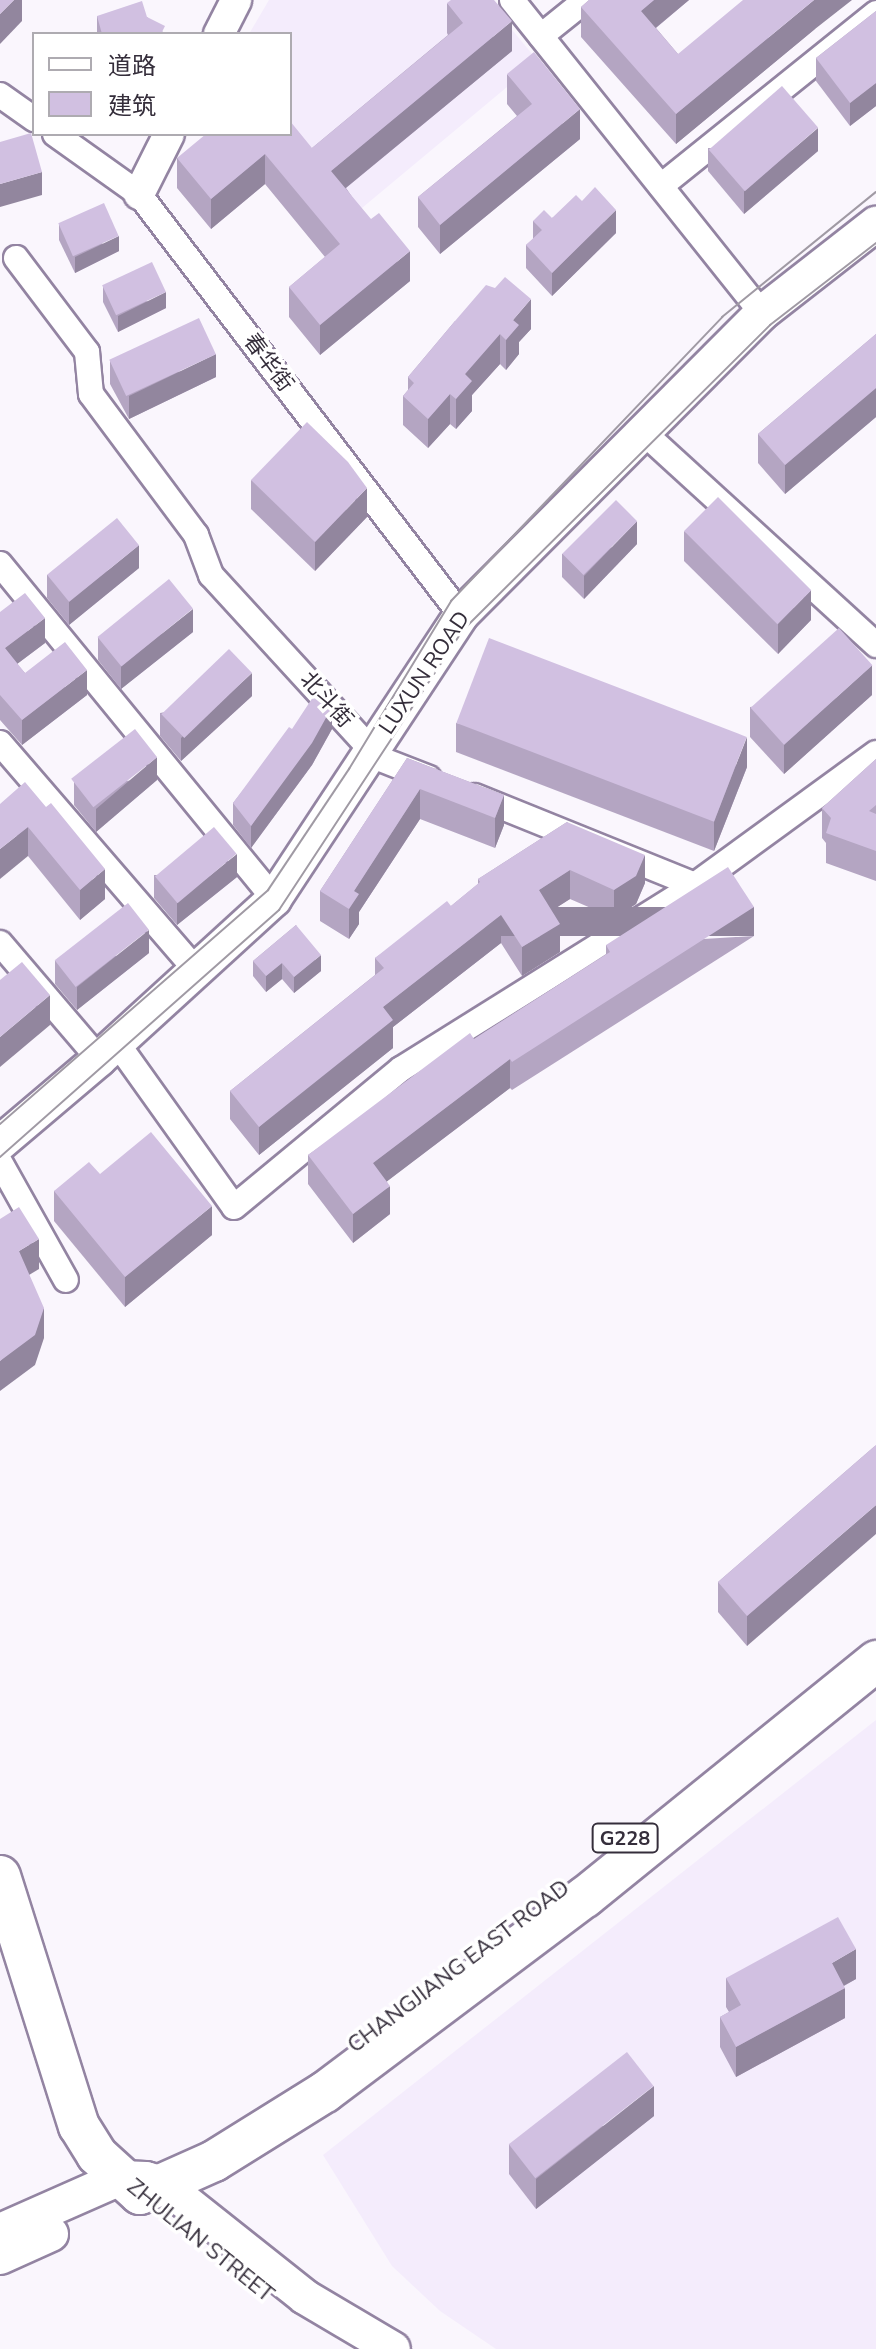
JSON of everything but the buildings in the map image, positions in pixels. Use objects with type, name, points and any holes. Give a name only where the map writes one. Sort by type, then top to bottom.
[{"type":"highway","name":"CHANGJIANG EAST ROAD","points":[[141,2185],[200,2143],[335,2060],[573,1881],[876,1635]]},
{"type":"highway","name":"CHANGJIANG EAST ROAD","points":[[141,2185],[214,2161],[270,2128],[381,2051],[585,1897],[876,1661]]},
{"type":"highway","points":[[0,1876],[79,2126],[97,2155],[141,2185]]},
{"type":"main road","name":"LUXUN ROAD","points":[[0,1143],[108,1051],[274,899],[461,615],[762,313],[876,224]]},
{"type":"main road","name":"CHANGJIANG EAST ROAD","points":[[0,2231],[141,2185]]},
{"type":"main road","name":"CHANGJIANG EAST ROAD","points":[[0,2257],[141,2185]]},
{"type":"main road","name":"ZHULIAN STREET","points":[[141,2185],[290,2315],[345,2349]]},
{"type":"main road","name":"ZHULIAN STREET","points":[[141,2185],[305,2297],[393,2349]]},
{"type":"street","points":[[220,32],[236,0]]},
{"type":"street","points":[[512,0],[762,313]]},
{"type":"street","points":[[541,36],[586,0]]},
{"type":"street","points":[[661,186],[876,13]]},
{"type":"street","points":[[0,95],[32,118]]},
{"type":"street","name":"春华街","points":[[58,136],[139,194],[461,615]]},
{"type":"street","points":[[139,194],[168,136]]},
{"type":"street","name":"北斗街","points":[[16,258],[87,352],[91,394],[149,477],[196,535],[211,575],[364,742],[370,755]]},
{"type":"street","points":[[643,432],[876,645]]},
{"type":"street","points":[[0,564],[274,899]]},
{"type":"street","points":[[0,743],[197,971]]},
{"type":"street","points":[[0,943],[108,1051],[234,1207],[401,1069],[695,885],[876,753]]},
{"type":"street","points":[[370,755],[695,885]]},
{"type":"street","points":[[0,1162],[66,1280]]},
{"type":"shaded area","points":[[269,0],[487,0],[538,61],[356,213],[292,135],[292,32],[250,32]]},
{"type":"shaded area","points":[[876,1720],[876,2349],[496,2349],[440,2311],[392,2266],[323,2155]]},
{"type":"tram line","points":[[0,1124],[268,890],[349,769],[451,601],[722,317],[876,192]]},
{"type":"tram line","points":[[0,1157],[279,910],[463,630],[770,325],[876,243]]}]
